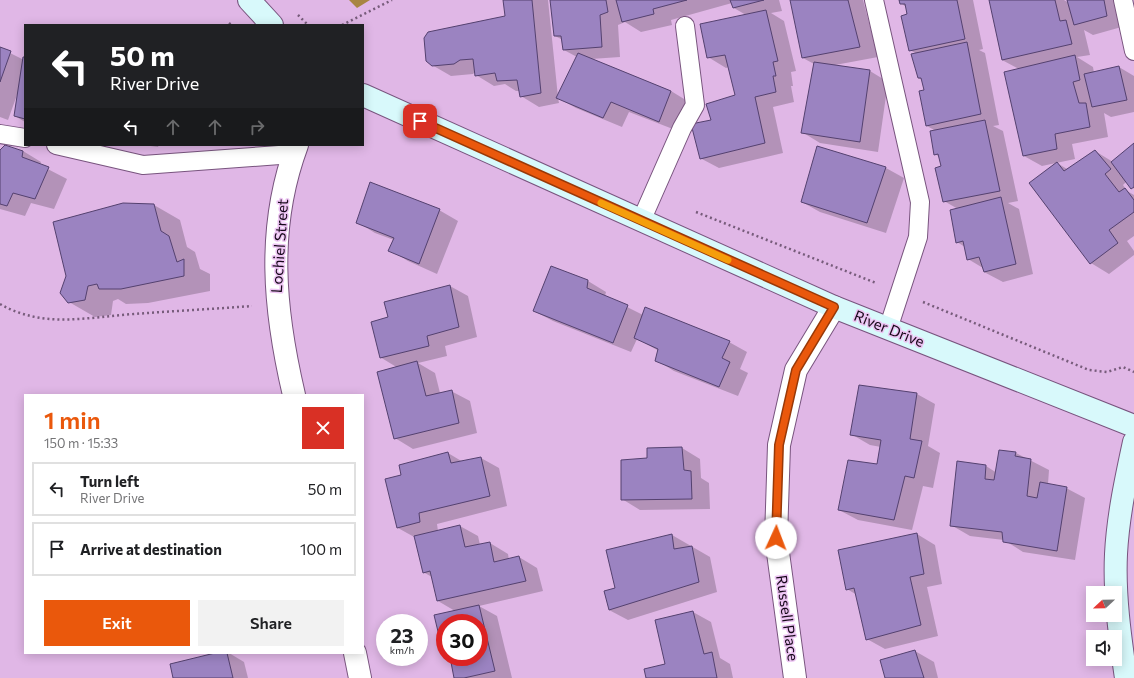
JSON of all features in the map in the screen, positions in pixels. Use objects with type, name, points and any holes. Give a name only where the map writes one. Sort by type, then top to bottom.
[{"type":"street","points":[[249,0],[271,24]]},
{"type":"street","name":"River Drive","points":[[364,95],[834,307],[1134,426]]},
{"type":"street","name":"Lochiel Street","points":[[294,394],[286,362],[276,304],[275,277],[280,212],[288,170],[295,150]]},
{"type":"street","name":"Russell Place","points":[[795,678],[776,538],[779,445],[796,370],[834,307]]},
{"type":"street","points":[[1126,678],[1119,630],[1116,554],[1126,478],[1134,442]]},
{"type":"street","points":[[354,654],[360,678]]},
{"type":"lane","points":[[874,0],[920,202],[918,237],[888,329]]},
{"type":"lane","points":[[1123,0],[1134,51]]},
{"type":"lane","points":[[641,221],[682,128],[695,105],[685,26]]},
{"type":"lane","points":[[0,134],[24,138]]},
{"type":"lane","points":[[60,146],[143,165],[295,150]]},
{"type":"path","points":[[344,24],[392,0]]},
{"type":"path","points":[[652,196],[783,245],[1089,370],[1107,372],[1122,367],[1134,372]]},
{"type":"path","points":[[0,304],[9,310],[38,318],[82,320],[126,315],[276,304]]},
{"type":"shaded area","points":[[349,0],[370,0],[357,8]]},
{"type":"building","points":[[503,0],[532,0],[541,93],[520,97],[517,80],[497,81],[495,73],[475,76],[473,59],[460,60],[454,64],[432,66],[426,61],[424,38],[428,32],[505,16]]},
{"type":"building","points":[[550,0],[606,0],[608,12],[600,15],[602,47],[563,50],[561,36],[554,36]]},
{"type":"building","points":[[616,0],[687,0],[653,9],[654,14],[622,22]]},
{"type":"building","points":[[730,0],[764,0],[733,8]]},
{"type":"building","points":[[790,0],[848,0],[860,47],[802,58]]},
{"type":"building","points":[[899,0],[957,0],[965,39],[909,51],[901,16],[907,14],[905,4],[900,4]]},
{"type":"building","points":[[989,0],[1055,0],[1060,21],[1066,20],[1072,44],[1002,60]]},
{"type":"building","points":[[1067,0],[1104,0],[1107,16],[1074,25]]},
{"type":"building","points":[[766,10],[778,61],[773,62],[776,76],[773,76],[776,92],[755,97],[765,143],[700,159],[691,124],[711,120],[706,104],[735,95],[725,55],[707,58],[700,24]]},
{"type":"building","points":[[967,42],[981,114],[926,126],[919,91],[924,90],[921,78],[918,78],[911,54]]},
{"type":"building","points":[[0,47],[11,51],[0,82]]},
{"type":"building","points":[[578,53],[671,91],[659,122],[611,102],[603,118],[556,98]]},
{"type":"building","points":[[1075,55],[1080,80],[1073,82],[1079,103],[1086,103],[1090,127],[1055,134],[1057,149],[1023,156],[1004,72]]},
{"type":"building","points":[[23,57],[24,57],[24,119],[14,116]]},
{"type":"building","points":[[814,62],[870,70],[860,142],[801,133]]},
{"type":"building","points":[[1119,66],[1127,100],[1092,107],[1084,74]]},
{"type":"building","points":[[985,120],[1000,191],[943,202],[935,168],[941,166],[938,154],[934,155],[930,131]]},
{"type":"building","points":[[1134,143],[1134,187],[1131,189],[1111,162]]},
{"type":"building","points":[[5,145],[23,151],[22,157],[49,167],[35,199],[13,193],[7,206],[0,204],[0,150]]},
{"type":"building","points":[[817,146],[886,167],[867,223],[801,202]]},
{"type":"building","points":[[1095,150],[1111,169],[1105,174],[1119,192],[1125,188],[1134,200],[1134,212],[1109,230],[1118,243],[1090,264],[1029,183],[1057,162],[1064,171]]},
{"type":"building","points":[[370,182],[440,209],[419,264],[388,251],[394,238],[356,223]]},
{"type":"building","points":[[1001,197],[1016,264],[984,272],[979,257],[967,260],[963,241],[956,243],[950,210]]},
{"type":"building","points":[[123,203],[154,204],[161,231],[169,236],[177,262],[184,259],[184,276],[121,289],[99,289],[97,284],[88,286],[85,300],[68,303],[60,293],[66,276],[53,222]]},
{"type":"building","points":[[551,266],[588,280],[587,288],[628,305],[613,343],[533,311]]},
{"type":"building","points":[[450,285],[459,327],[427,336],[429,346],[380,358],[371,322],[388,317],[384,302]]},
{"type":"building","points":[[645,307],[730,341],[722,358],[730,362],[719,387],[655,361],[658,349],[634,338]]},
{"type":"building","points":[[417,361],[426,396],[452,390],[459,423],[394,439],[377,372]]},
{"type":"building","points":[[859,385],[917,393],[910,439],[922,441],[914,478],[905,476],[894,520],[838,510],[848,460],[877,464],[881,440],[850,435]]},
{"type":"building","points":[[682,447],[684,470],[691,471],[692,499],[621,500],[621,460],[647,458],[647,448]]},
{"type":"building","points":[[999,450],[1016,452],[1015,456],[1031,459],[1027,496],[1037,498],[1040,482],[1067,487],[1057,551],[1003,542],[1002,532],[950,526],[957,461],[986,465],[985,479],[994,480]]},
{"type":"building","points":[[448,452],[451,463],[481,457],[490,496],[419,513],[420,522],[397,528],[385,479],[401,475],[399,465]]},
{"type":"building","points":[[460,525],[465,547],[490,542],[494,562],[519,556],[526,581],[437,601],[430,571],[423,573],[414,536]]},
{"type":"building","points":[[917,533],[924,574],[910,577],[921,625],[866,640],[854,588],[846,590],[838,550]]},
{"type":"building","points":[[672,534],[674,549],[692,546],[699,582],[609,610],[604,591],[615,588],[606,550]]},
{"type":"building","points":[[479,605],[481,614],[438,614]]},
{"type":"building","points":[[693,611],[704,654],[712,652],[717,678],[646,678],[644,669],[665,664],[655,620]]},
{"type":"building","points":[[488,642],[495,671],[464,678],[454,678],[452,666],[488,666]]},
{"type":"building","points":[[915,650],[924,678],[885,678],[880,660]]},
{"type":"building","points":[[211,654],[227,654],[233,678],[173,678],[170,664]]},
{"type":"slow traffic","points":[[601,203],[728,260]]},
{"type":"route","points":[[420,121],[834,307],[796,370],[779,445],[776,538]]}]
